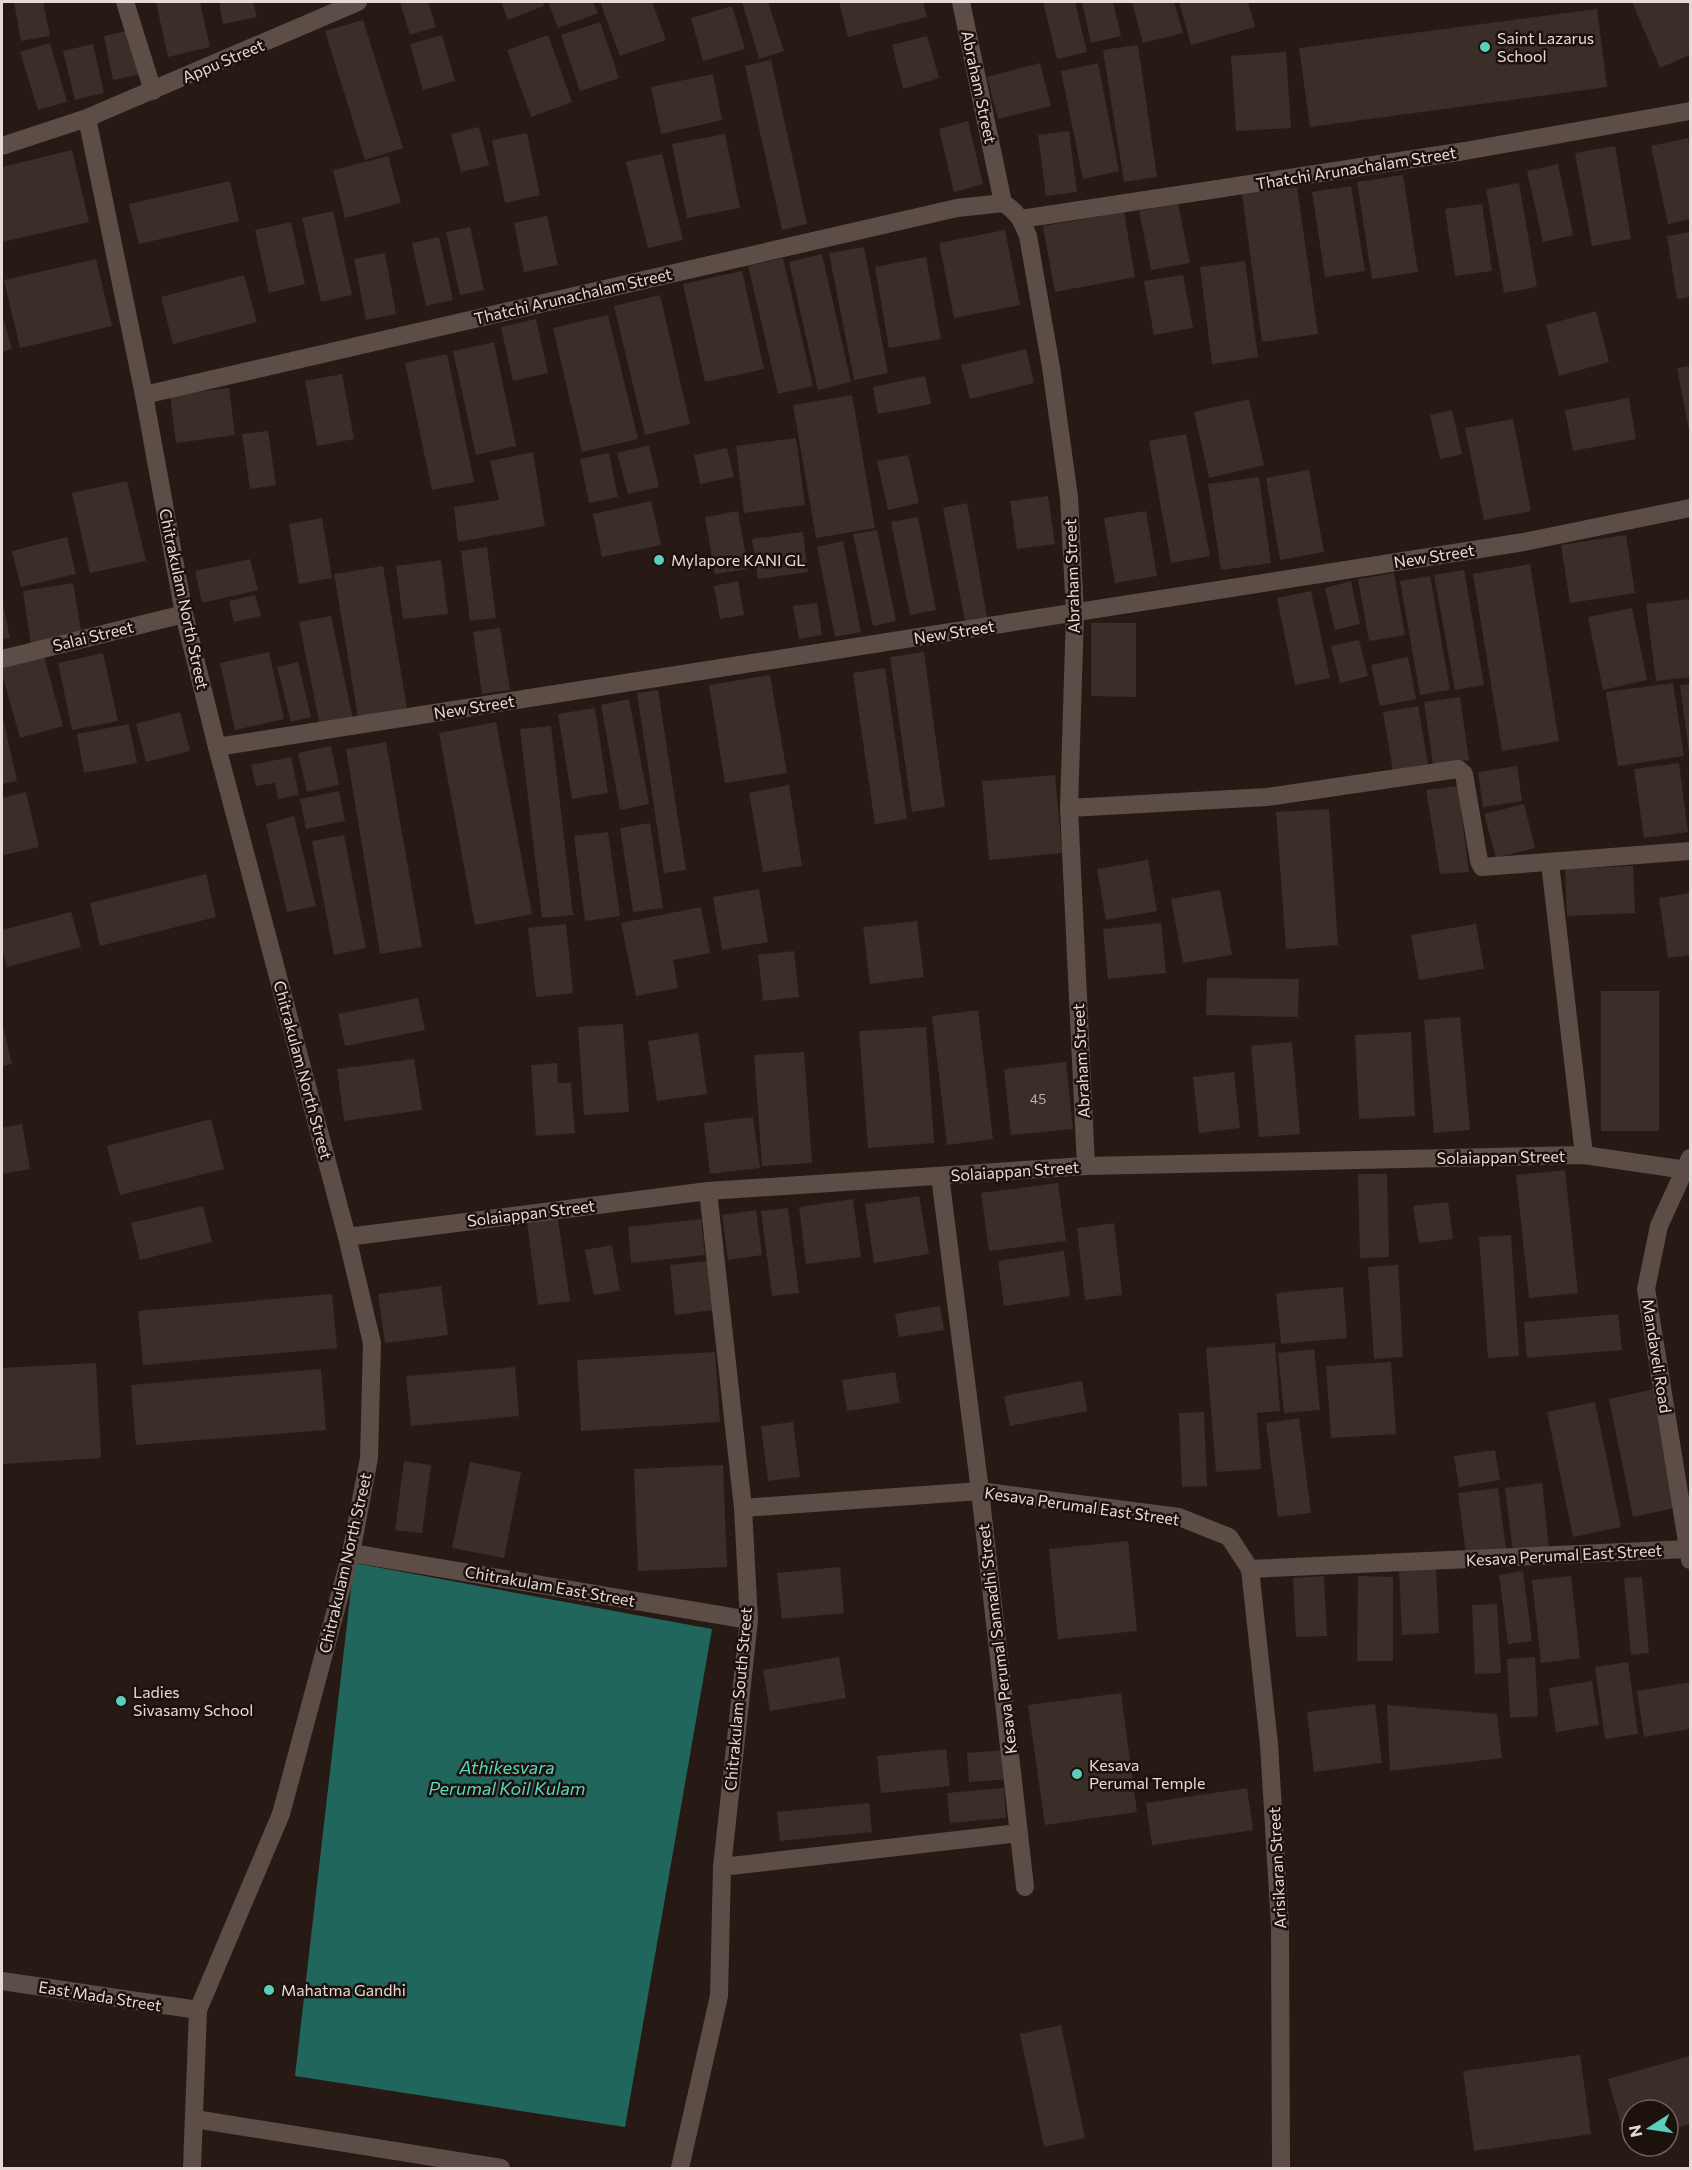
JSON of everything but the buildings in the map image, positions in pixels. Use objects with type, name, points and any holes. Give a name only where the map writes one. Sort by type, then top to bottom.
[{"type":"street","points":[[125,2],[153,91]]},
{"type":"street","name":"Appu Street","points":[[2,146],[87,118],[358,2]]},
{"type":"street","name":"Abraham Street","points":[[961,2],[1003,203]]},
{"type":"street","name":"Thatchi Arunachalam Street","points":[[1021,219],[1465,151],[1690,111]]},
{"type":"street","name":"Chitrakulam North Street","points":[[87,118],[144,395],[184,614],[347,1237],[372,1343],[369,1458],[351,1553],[281,1814],[198,2010]]},
{"type":"street","points":[[1003,203],[1013,209],[1021,219]]},
{"type":"street","name":"Thatchi Arunachalam Street","points":[[144,395],[957,208],[1003,203]]},
{"type":"street","name":"Abraham Street","points":[[1021,219],[1028,236],[1051,367],[1069,497],[1075,613],[1069,808],[1086,1167]]},
{"type":"street","name":"New Street","points":[[217,747],[1524,542],[1690,508]]},
{"type":"street","name":"Salai Street","points":[[2,658],[184,614]]},
{"type":"street","points":[[1069,808],[1267,797],[1458,769],[1464,774],[1480,866],[1550,863],[1690,851]]},
{"type":"street","points":[[1550,863],[1584,1155]]},
{"type":"street","name":"Solaiappan Street","points":[[347,1237],[708,1191],[1086,1167],[1584,1155],[1688,1164]]},
{"type":"street","name":"Mandaveli Road","points":[[1688,1164],[1659,1226],[1646,1289],[1689,1554]]},
{"type":"street","name":"Kesava Perumal Sannadhi Street","points":[[940,1176],[980,1491],[1025,1887]]},
{"type":"street","name":"Chitrakulam South Street","points":[[680,2169],[719,1996],[722,1867],[749,1620],[743,1508],[708,1191]]},
{"type":"street","name":"Kesava Perumal East Street","points":[[743,1508],[980,1491],[1179,1517],[1229,1537],[1250,1569],[1689,1554]]},
{"type":"street","name":"Chitrakulam East Street","points":[[351,1553],[749,1620]]},
{"type":"street","name":"Arisikaran Street","points":[[1250,1569],[1269,1744],[1280,1926],[1281,2169]]},
{"type":"street","points":[[722,1867],[1019,1833]]},
{"type":"street","name":"East Mada Street","points":[[2,1981],[198,2010]]},
{"type":"street","points":[[192,2169],[198,2010]]},
{"type":"street","points":[[195,2119],[501,2169]]},
{"type":"water","name":"Athikesvara Perumal Koil Kulam","points":[[354,1563],[712,1629],[625,2127],[295,2076]]},
{"type":"place","name":"Saint Lazarus School","points":[[1485,47]]},
{"type":"place","name":"Mylapore KANI GL","points":[[659,560]]},
{"type":"place","name":"Ladies Sivasamy School","points":[[121,1701]]},
{"type":"place","name":"Kesava Perumal Temple","points":[[1077,1774]]},
{"type":"place","name":"Mahatma Gandhi","points":[[269,1990]]}]
